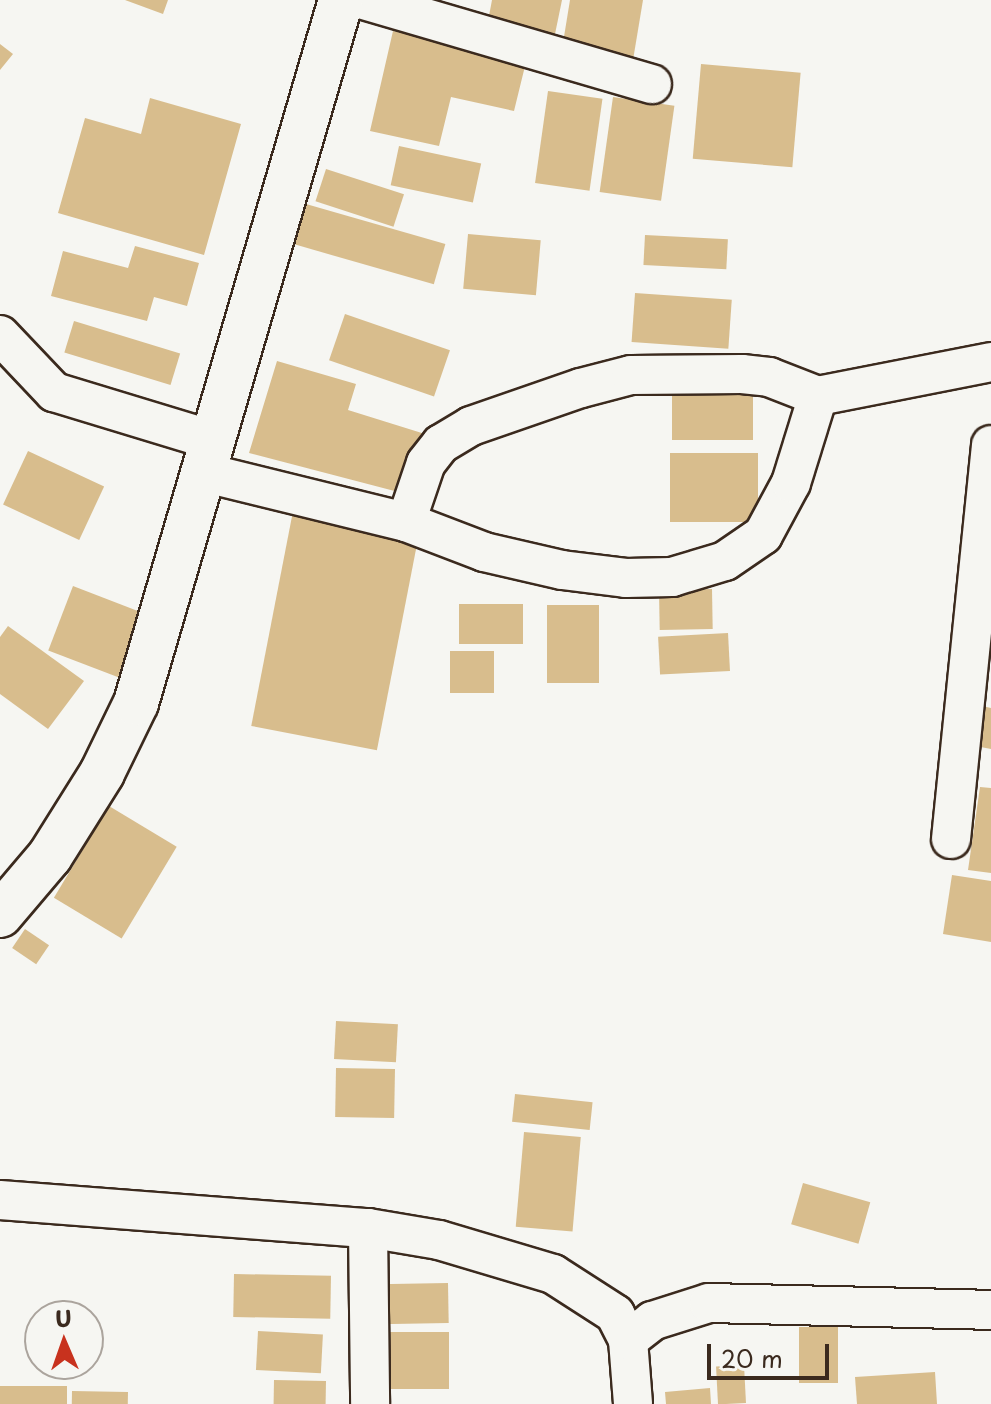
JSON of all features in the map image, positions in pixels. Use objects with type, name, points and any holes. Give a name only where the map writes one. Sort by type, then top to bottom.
[{"type":"street","points":[[0,915],[50,856],[102,773],[136,703],[341,0]]},
{"type":"street","points":[[364,0],[652,84]]},
{"type":"street","points":[[0,335],[54,392],[207,456],[406,522],[484,552],[626,578],[672,577],[725,561],[763,535],[781,509],[818,396]]},
{"type":"street","points":[[406,522],[426,463],[441,444],[471,426],[581,388],[631,375],[742,374],[769,377],[818,396],[991,362]]},
{"type":"street","points":[[951,839],[991,445]]},
{"type":"street","points":[[0,1200],[368,1228],[439,1240],[553,1274],[603,1301],[628,1340],[633,1404]]},
{"type":"street","points":[[368,1228],[370,1404]]},
{"type":"street","points":[[628,1340],[652,1321],[709,1303],[991,1310]]},
{"type":"building","points":[[125,0],[168,0],[163,14]]},
{"type":"building","points":[[492,0],[562,0],[555,34],[488,21]]},
{"type":"building","points":[[570,0],[643,0],[633,60],[562,49]]},
{"type":"building","points":[[393,31],[526,62],[514,111],[451,97],[439,146],[370,131]]},
{"type":"building","points":[[0,44],[13,54],[0,70]]},
{"type":"building","points":[[701,64],[801,73],[792,167],[693,159]]},
{"type":"building","points":[[548,91],[602,99],[590,191],[535,183]]},
{"type":"building","points":[[613,97],[674,106],[661,201],[600,192]]},
{"type":"building","points":[[150,98],[241,124],[204,255],[58,213],[85,118],[141,134]]},
{"type":"building","points":[[399,146],[481,163],[473,203],[391,185]]},
{"type":"building","points":[[326,169],[404,194],[393,227],[315,201]]},
{"type":"building","points":[[306,204],[445,244],[434,284],[294,244]]},
{"type":"building","points":[[468,234],[541,240],[536,295],[463,289]]},
{"type":"building","points":[[645,235],[728,239],[726,269],[643,265]]},
{"type":"building","points":[[135,246],[199,263],[187,306],[154,297],[147,321],[51,296],[63,251],[128,268]]},
{"type":"building","points":[[635,293],[732,300],[728,349],[632,342]]},
{"type":"building","points":[[345,314],[450,350],[434,396],[329,360]]},
{"type":"building","points":[[74,321],[180,353],[171,385],[64,353]]},
{"type":"building","points":[[277,361],[356,384],[348,410],[425,434],[406,494],[249,453]]},
{"type":"building","points":[[672,375],[753,375],[753,440],[672,440]]},
{"type":"building","points":[[28,451],[104,486],[79,540],[3,504]]},
{"type":"building","points":[[670,453],[758,453],[758,522],[670,522]]},
{"type":"building","points":[[294,506],[420,530],[377,750],[251,726]]},
{"type":"building","points":[[73,586],[143,613],[118,677],[48,650]]},
{"type":"building","points":[[712,589],[713,629],[660,630],[659,590]]},
{"type":"building","points":[[459,604],[523,604],[523,644],[459,644]]},
{"type":"building","points":[[547,605],[599,605],[599,683],[547,683]]},
{"type":"building","points":[[8,626],[84,681],[48,729],[0,694],[0,637]]},
{"type":"building","points":[[728,633],[730,671],[660,675],[658,637]]},
{"type":"building","points":[[450,651],[494,651],[494,693],[450,693]]},
{"type":"building","points":[[973,704],[991,708],[991,749],[965,744]]},
{"type":"building","points":[[980,787],[991,788],[991,873],[968,870]]},
{"type":"building","points":[[109,806],[177,847],[122,938],[54,898]]},
{"type":"building","points":[[952,875],[991,881],[991,942],[943,934]]},
{"type":"building","points":[[25,929],[49,945],[36,964],[12,948]]},
{"type":"building","points":[[336,1021],[398,1024],[396,1062],[334,1059]]},
{"type":"building","points":[[336,1068],[395,1069],[394,1118],[335,1117]]},
{"type":"building","points":[[515,1094],[593,1102],[590,1130],[512,1122]]},
{"type":"building","points":[[524,1132],[581,1137],[573,1232],[516,1227]]},
{"type":"building","points":[[803,1183],[870,1202],[858,1244],[791,1224]]},
{"type":"building","points":[[234,1274],[331,1276],[330,1319],[233,1317]]},
{"type":"building","points":[[448,1283],[449,1323],[378,1324],[377,1284]]},
{"type":"building","points":[[799,1327],[838,1327],[838,1383],[799,1383]]},
{"type":"building","points":[[258,1331],[323,1334],[321,1373],[256,1370]]},
{"type":"building","points":[[376,1332],[449,1332],[449,1389],[376,1389]]},
{"type":"building","points":[[744,1365],[746,1403],[718,1404],[716,1366]]},
{"type":"building","points":[[935,1372],[937,1404],[857,1404],[855,1377]]},
{"type":"building","points":[[274,1380],[326,1381],[326,1404],[274,1404]]},
{"type":"building","points":[[0,1386],[67,1386],[67,1404],[0,1404]]},
{"type":"building","points":[[710,1388],[711,1404],[666,1404],[665,1392]]},
{"type":"building","points":[[72,1391],[128,1392],[128,1404],[72,1404]]}]
